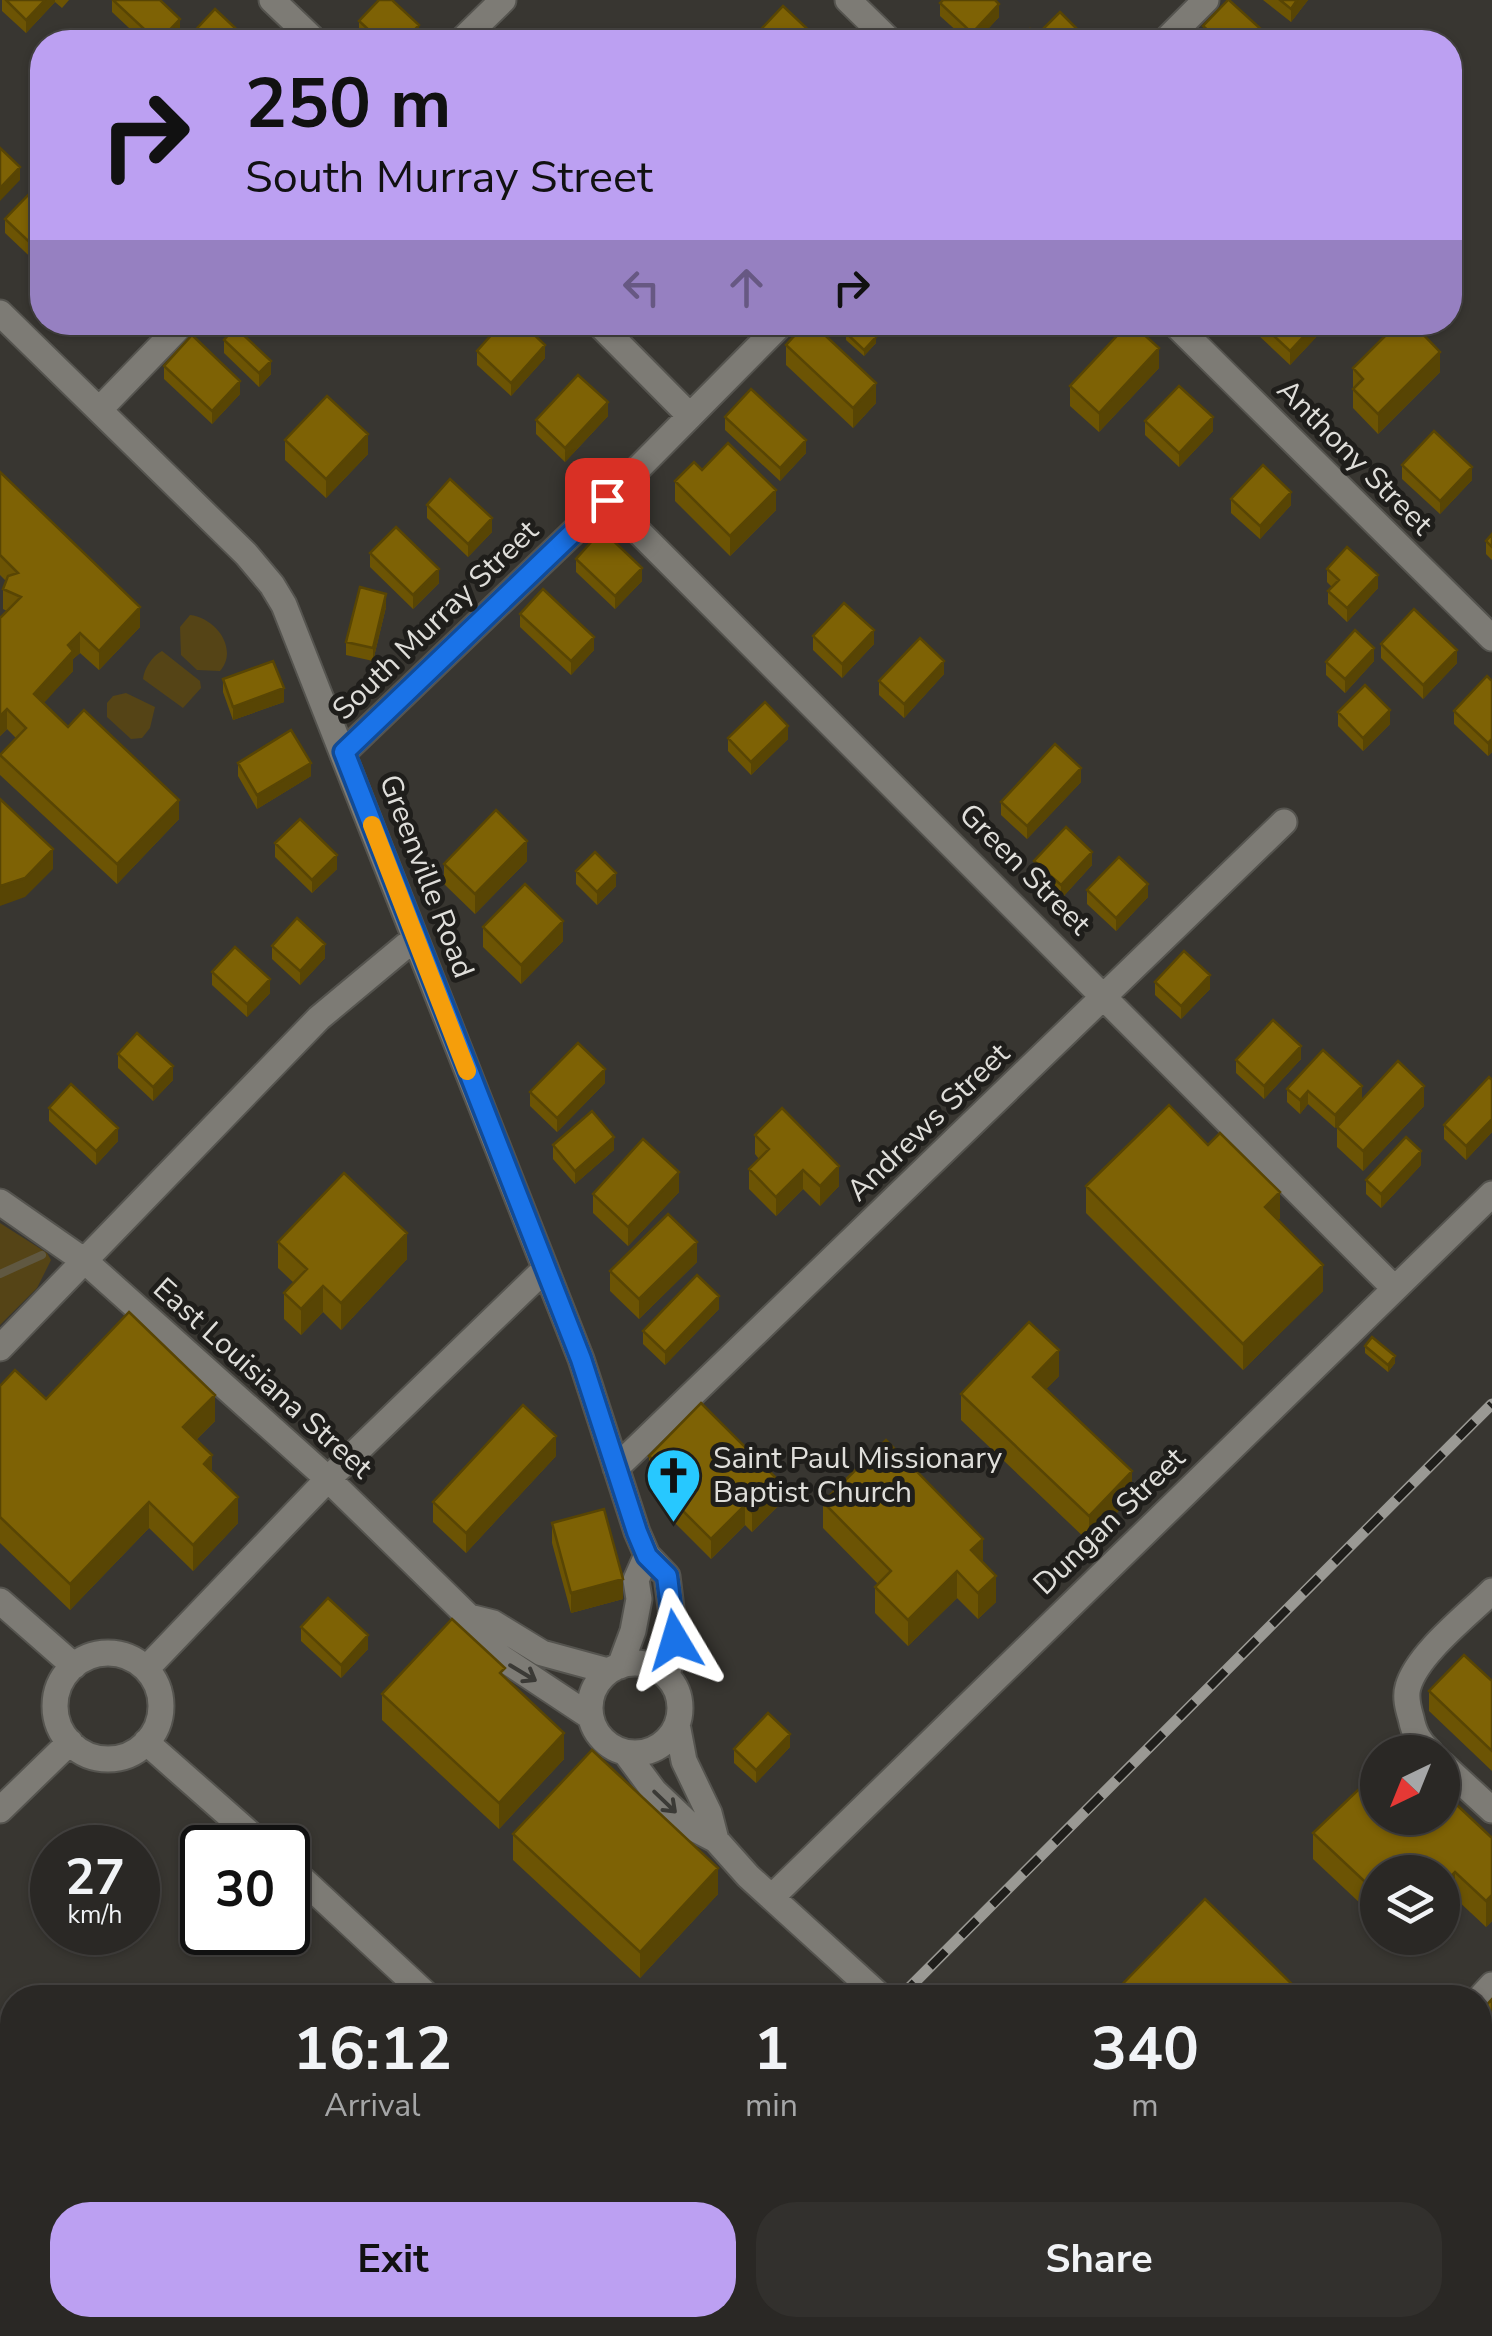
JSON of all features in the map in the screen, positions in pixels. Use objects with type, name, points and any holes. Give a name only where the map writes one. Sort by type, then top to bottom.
[{"type":"street","points":[[272,0],[303,30]]},
{"type":"street","points":[[472,30],[503,0]]},
{"type":"street","points":[[848,0],[879,30]]},
{"type":"street","points":[[1176,30],[1206,0]]},
{"type":"street","name":"Greenville Road","points":[[0,313],[246,554],[272,585],[344,752],[581,1359],[647,1556],[667,1576],[675,1640],[667,1676]]},
{"type":"street","points":[[99,410],[171,335]]},
{"type":"street","points":[[610,335],[690,416]]},
{"type":"street","name":"South Murray Street","points":[[344,752],[607,500],[770,335]]},
{"type":"street","name":"Anthony Street","points":[[1186,335],[1492,638]]},
{"type":"street","name":"Green Street","points":[[607,500],[1394,1288]]},
{"type":"street","name":"Andrews Street","points":[[616,1468],[1284,822]]},
{"type":"street","points":[[0,1348],[307,1029],[415,938]]},
{"type":"street","name":"Dungan Street","points":[[773,1896],[1492,1194]]},
{"type":"street","name":"East Louisiana Street","points":[[0,1202],[86,1262],[328,1479],[469,1616],[484,1646],[591,1717]]},
{"type":"street","points":[[146,1669],[328,1479],[545,1269]]},
{"type":"street","name":"Greenville Road","points":[[614,1668],[633,1631],[640,1599],[636,1580],[647,1556]]},
{"type":"street","points":[[1417,1735],[1406,1698],[1408,1684],[1420,1662],[1492,1591]]},
{"type":"street","points":[[0,1601],[74,1666]]},
{"type":"street","name":"East Louisiana Street","points":[[469,1616],[492,1623],[542,1653],[614,1668]]},
{"type":"street","points":[[115,1653],[132,1658],[146,1669],[161,1700],[160,1718],[146,1742],[128,1756],[111,1759],[94,1758],[70,1742],[58,1722],[55,1704],[58,1687],[74,1666],[97,1654],[115,1653]]},
{"type":"street","points":[[716,1840],[684,1761],[677,1724],[679,1699],[667,1676],[645,1664],[614,1668],[593,1692],[591,1717],[603,1739],[625,1752],[654,1791],[692,1828],[716,1840],[748,1876],[868,1985]]},
{"type":"street","points":[[625,1752],[650,1750],[671,1735],[677,1724]]},
{"type":"street","points":[[0,1810],[70,1742]]},
{"type":"street","points":[[146,1742],[240,1825]]},
{"type":"street","points":[[1460,1781],[1492,1810]]},
{"type":"street","points":[[310,1886],[416,1985]]},
{"type":"shaded area","points":[[190,615],[208,622],[222,636],[227,653],[220,671],[197,670],[181,655],[180,627]]},
{"type":"shaded area","points":[[162,651],[200,681],[201,688],[183,708],[143,679],[149,663]]},
{"type":"shaded area","points":[[126,693],[155,707],[150,728],[142,738],[131,739],[107,717],[107,703],[113,696]]},
{"type":"shaded area","points":[[0,1223],[47,1253],[51,1260],[37,1288],[0,1325]]},
{"type":"building","points":[[6,0],[45,0],[26,20]]},
{"type":"building","points":[[113,0],[160,0],[180,19],[169,30],[145,30]]},
{"type":"building","points":[[379,0],[392,0],[419,25],[414,30],[369,30],[359,21]]},
{"type":"building","points":[[995,0],[999,4],[975,30],[969,30],[940,3]]},
{"type":"building","points":[[1228,0],[1262,30],[1208,30],[1203,26]]},
{"type":"building","points":[[1280,0],[1297,0],[1291,9]]},
{"type":"building","points":[[783,6],[808,30],[760,30]]},
{"type":"building","points":[[215,9],[237,30],[196,30]]},
{"type":"building","points":[[1060,12],[1078,30],[1042,30]]},
{"type":"building","points":[[0,148],[20,167],[0,188]]},
{"type":"building","points":[[30,193],[30,243],[5,219]]},
{"type":"building","points":[[192,335],[240,381],[212,411],[164,366]]},
{"type":"building","points":[[228,335],[243,335],[271,361],[259,373],[224,340]]},
{"type":"building","points":[[491,335],[535,335],[545,345],[511,383],[477,351]]},
{"type":"building","points":[[795,335],[825,335],[876,383],[853,408],[786,345]]},
{"type":"building","points":[[848,335],[874,335],[864,350]]},
{"type":"building","points":[[1118,335],[1144,335],[1159,348],[1099,413],[1070,386]]},
{"type":"building","points":[[1273,335],[1305,335],[1290,351]]},
{"type":"building","points":[[1386,335],[1424,335],[1440,352],[1378,414],[1353,389],[1363,379],[1353,368]]},
{"type":"building","points":[[578,375],[608,402],[565,448],[536,420]]},
{"type":"building","points":[[1179,386],[1213,417],[1179,453],[1145,421]]},
{"type":"building","points":[[751,389],[806,440],[780,468],[725,417]]},
{"type":"building","points":[[327,396],[368,434],[326,479],[285,440]]},
{"type":"building","points":[[1434,431],[1472,467],[1440,501],[1402,465]]},
{"type":"building","points":[[728,443],[776,490],[730,536],[675,481],[694,462],[702,470]]},
{"type":"building","points":[[1263,465],[1291,492],[1260,526],[1231,499]]},
{"type":"building","points":[[0,472],[140,607],[99,651],[80,633],[68,645],[73,651],[34,694],[68,727],[84,710],[179,800],[117,864],[0,755],[26,728],[7,709],[0,716],[0,618],[21,597],[3,589],[8,576],[18,573],[0,555]]},
{"type":"building","points":[[450,479],[492,518],[468,544],[427,505]]},
{"type":"building","points":[[396,527],[439,569],[413,595],[370,553]]},
{"type":"building","points":[[602,530],[642,568],[615,596],[576,559]]},
{"type":"building","points":[[1347,547],[1378,575],[1347,608],[1328,591],[1339,580],[1327,569]]},
{"type":"building","points":[[360,587],[386,594],[373,648],[346,642]]},
{"type":"building","points":[[543,589],[594,637],[571,661],[520,614]]},
{"type":"building","points":[[844,603],[874,630],[842,664],[813,636]]},
{"type":"building","points":[[1414,609],[1457,650],[1423,685],[1381,644]]},
{"type":"building","points":[[1355,630],[1374,648],[1345,679],[1326,662]]},
{"type":"building","points":[[920,638],[944,661],[904,704],[879,681]]},
{"type":"building","points":[[273,661],[284,688],[233,707],[223,679]]},
{"type":"building","points":[[1487,676],[1492,681],[1492,739],[1488,743],[1454,711]]},
{"type":"building","points":[[1365,685],[1390,710],[1363,738],[1338,712]]},
{"type":"building","points":[[765,702],[788,726],[751,762],[728,738]]},
{"type":"building","points":[[291,730],[311,763],[257,795],[238,763]]},
{"type":"building","points":[[1055,744],[1081,768],[1027,826],[1001,802]]},
{"type":"building","points":[[0,799],[53,849],[25,878],[0,886]]},
{"type":"building","points":[[496,810],[527,841],[475,894],[444,864]]},
{"type":"building","points":[[300,819],[337,855],[312,880],[275,843]]},
{"type":"building","points":[[1066,827],[1092,852],[1061,885],[1034,861]]},
{"type":"building","points":[[595,852],[616,873],[597,892],[576,871]]},
{"type":"building","points":[[1119,857],[1148,884],[1116,918],[1087,890]]},
{"type":"building","points":[[525,884],[563,921],[521,965],[483,927]]},
{"type":"building","points":[[297,918],[325,944],[300,971],[272,946]]},
{"type":"building","points":[[235,947],[270,979],[247,1004],[212,972]]},
{"type":"building","points":[[1184,951],[1210,975],[1181,1006],[1155,982]]},
{"type":"building","points":[[1273,1020],[1301,1046],[1264,1086],[1236,1060]]},
{"type":"building","points":[[137,1033],[173,1066],[153,1087],[118,1054]]},
{"type":"building","points":[[578,1043],[605,1069],[557,1118],[530,1092]]},
{"type":"building","points":[[1323,1050],[1362,1086],[1335,1115],[1308,1091],[1300,1100],[1287,1089]]},
{"type":"building","points":[[1398,1061],[1424,1086],[1363,1151],[1337,1127]]},
{"type":"building","points":[[1489,1077],[1492,1119],[1466,1146],[1444,1125]]},
{"type":"building","points":[[71,1084],[118,1128],[96,1151],[49,1108]]},
{"type":"building","points":[[1169,1105],[1208,1145],[1220,1133],[1280,1192],[1265,1207],[1323,1265],[1243,1344],[1086,1186]]},
{"type":"building","points":[[782,1108],[839,1166],[820,1186],[803,1170],[776,1197],[749,1169],[769,1149],[755,1135]]},
{"type":"building","points":[[592,1111],[614,1137],[575,1171],[553,1145]]},
{"type":"building","points":[[1406,1137],[1421,1151],[1381,1194],[1366,1180]]},
{"type":"building","points":[[643,1139],[679,1172],[628,1227],[593,1194]]},
{"type":"building","points":[[344,1173],[407,1233],[341,1303],[323,1286],[301,1309],[284,1293],[307,1269],[278,1242]]},
{"type":"building","points":[[668,1214],[697,1242],[639,1299],[610,1271]]},
{"type":"building","points":[[697,1275],[719,1296],[665,1352],[643,1331]]},
{"type":"building","points":[[129,1312],[215,1395],[183,1427],[212,1455],[204,1464],[238,1497],[193,1545],[149,1502],[70,1584],[0,1517],[0,1386],[15,1370],[46,1399]]},
{"type":"building","points":[[1029,1322],[1059,1350],[1033,1377],[1132,1471],[1089,1516],[961,1394]]},
{"type":"building","points":[[1372,1337],[1395,1356],[1388,1365],[1365,1346]]},
{"type":"building","points":[[701,1403],[781,1483],[752,1512],[745,1505],[711,1539],[670,1498],[681,1487],[649,1456]]},
{"type":"building","points":[[523,1405],[556,1436],[466,1533],[433,1502]]},
{"type":"building","points":[[886,1440],[983,1539],[971,1550],[996,1576],[978,1593],[957,1571],[908,1620],[875,1587],[891,1571],[823,1502]]},
{"type":"building","points":[[604,1509],[623,1579],[571,1593],[552,1523]]},
{"type":"building","points":[[328,1598],[368,1635],[341,1665],[301,1627]]},
{"type":"building","points":[[452,1619],[505,1668],[500,1673],[564,1733],[499,1803],[382,1694]]},
{"type":"building","points":[[1464,1655],[1492,1681],[1492,1751],[1429,1691]]},
{"type":"building","points":[[768,1713],[790,1734],[756,1770],[734,1749]]},
{"type":"building","points":[[592,1750],[718,1868],[640,1952],[513,1834]]},
{"type":"building","points":[[1360,1788],[1360,1835],[1460,1835],[1460,1808],[1492,1838],[1492,1895],[1486,1901],[1460,1877],[1460,1855],[1360,1855],[1360,1877],[1313,1833]]},
{"type":"building","points":[[1205,1899],[1293,1985],[1122,1985]]},
{"type":"waterway","points":[[0,1274],[42,1255]]},
{"type":"railway","points":[[912,1985],[1492,1404]]},
{"type":"slow traffic","points":[[372,825],[467,1071]]},
{"type":"place","name":"Saint Paul Missionary Baptist Church","points":[[674,1524]]},
{"type":"route","points":[[607,500],[344,752],[581,1359],[637,1532],[647,1556],[667,1576],[675,1640]]}]
